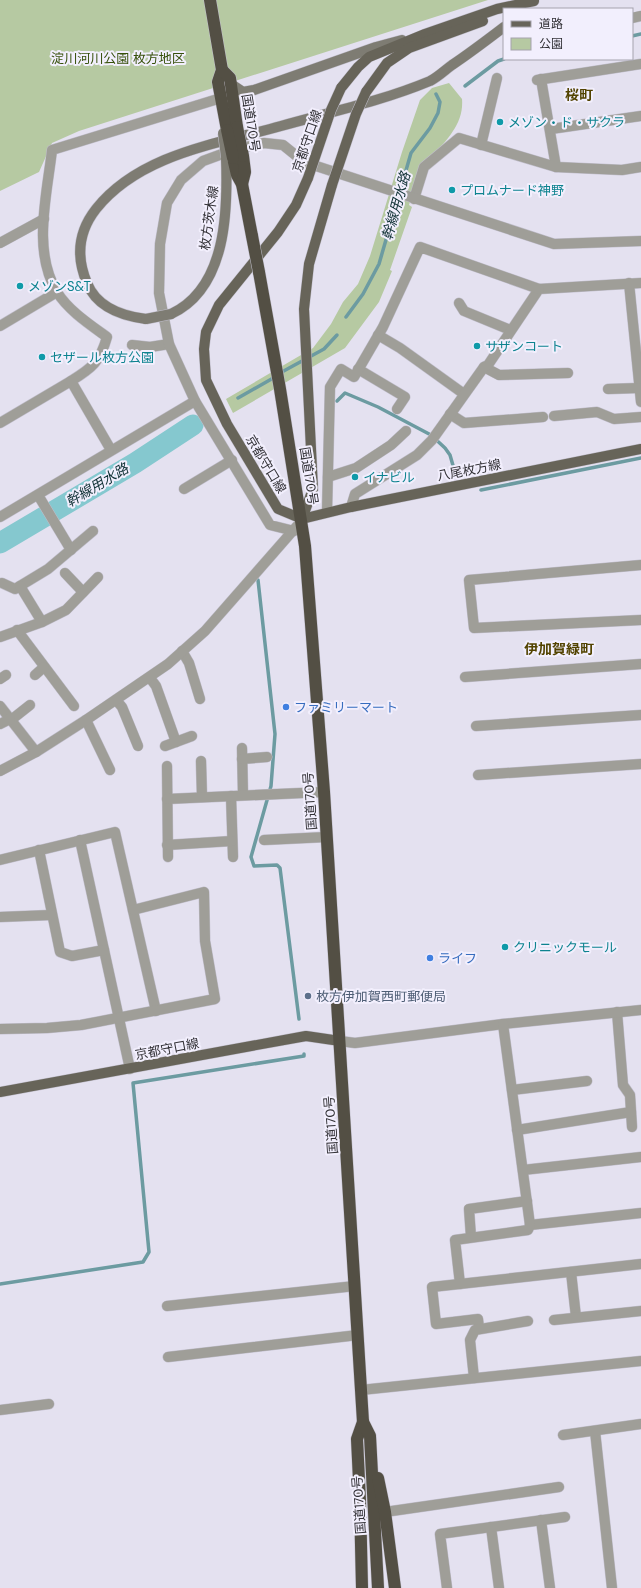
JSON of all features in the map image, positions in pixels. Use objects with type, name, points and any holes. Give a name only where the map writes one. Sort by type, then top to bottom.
[{"type":"highway","name":"国道170号","points":[[210,0],[225,79],[228,128]]},
{"type":"highway","name":"国道170号","points":[[225,79],[221,98],[234,157],[245,172],[242,184],[275,359],[302,519],[305,546],[327,836],[363,1422],[370,1436],[378,1588]]},
{"type":"highway","name":"国道170号","points":[[362,1588],[357,1439],[363,1422]]},
{"type":"highway","points":[[370,1436],[385,1512],[395,1588]]},
{"type":"highway","points":[[370,1588],[372,1535],[375,1524]]},
{"type":"main road","points":[[516,8],[535,0]]},
{"type":"main road","points":[[526,8],[535,0]]},
{"type":"main road","name":"京都守口線","points":[[302,519],[278,509],[227,424],[212,394],[206,380],[204,354],[206,332],[212,318],[219,305],[278,232],[296,205],[308,178],[331,110],[341,88],[358,67],[369,57],[425,34],[497,9],[535,0]]},
{"type":"main road","points":[[302,519],[313,490],[304,309],[309,264],[332,185],[356,114],[366,92],[387,63],[409,48],[503,13]]},
{"type":"main road","name":"枚方茨木線","points":[[228,128],[234,157],[218,255],[209,277],[201,290],[183,308],[171,314],[146,319],[132,317],[113,311],[98,300],[89,288],[82,271],[79,254],[81,235],[89,218],[117,186],[136,174],[177,155],[381,99],[432,80],[503,29]]},
{"type":"main road","points":[[225,79],[243,92],[254,90],[376,47],[425,34]]},
{"type":"main road","name":"八尾枚方線","points":[[302,519],[351,507],[641,449]]},
{"type":"main road","name":"京都守口線","points":[[0,1092],[306,1036],[340,1041]]},
{"type":"street","points":[[556,167],[551,130],[539,80],[641,64]]},
{"type":"street","points":[[481,145],[497,78]]},
{"type":"street","points":[[0,423],[90,370],[102,355],[110,338],[70,307],[57,292],[48,272],[44,248],[44,219],[52,150],[221,98]]},
{"type":"street","points":[[551,130],[641,116]]},
{"type":"street","points":[[414,199],[424,168],[458,138],[556,167],[622,170],[641,167]]},
{"type":"street","points":[[294,531],[270,525],[195,401],[169,344],[165,329],[159,293],[160,244],[167,203],[181,180],[203,161],[233,150],[264,143],[283,145],[304,162],[554,244],[641,241]]},
{"type":"street","points":[[0,243],[44,219]]},
{"type":"street","points":[[327,512],[330,387],[341,369],[354,377],[378,335],[420,247],[539,289],[641,283]]},
{"type":"street","points":[[629,284],[641,402]]},
{"type":"street","points":[[351,507],[355,494],[417,455],[434,437],[484,367],[488,365],[510,330],[539,289]]},
{"type":"street","points":[[0,326],[57,292]]},
{"type":"street","points":[[460,303],[464,311],[510,330]]},
{"type":"street","points":[[378,335],[400,348],[464,394]]},
{"type":"street","points":[[132,345],[150,347],[169,344]]},
{"type":"street","points":[[484,367],[499,375],[568,373]]},
{"type":"street","points":[[358,369],[405,397],[397,408]]},
{"type":"street","points":[[71,381],[111,450]]},
{"type":"street","points":[[608,389],[640,388]]},
{"type":"street","points":[[0,517],[195,401]]},
{"type":"street","points":[[554,416],[597,412],[614,419],[641,416]]},
{"type":"street","points":[[450,414],[464,423],[543,417]]},
{"type":"street","points":[[328,477],[356,468],[391,445],[406,431]]},
{"type":"street","points":[[184,489],[232,460]]},
{"type":"street","points":[[38,495],[71,550]]},
{"type":"street","points":[[0,771],[36,752],[150,678],[205,631],[294,531],[302,519]]},
{"type":"street","points":[[2,583],[16,589],[48,569],[93,531]]},
{"type":"street","points":[[641,565],[469,580],[474,628],[641,620]]},
{"type":"street","points":[[65,573],[83,592]]},
{"type":"street","points":[[0,637],[42,622],[66,610],[98,577]]},
{"type":"street","points":[[20,586],[42,622]]},
{"type":"street","points":[[17,630],[74,706]]},
{"type":"street","points":[[182,651],[189,663],[200,699]]},
{"type":"street","points":[[465,677],[641,664]]},
{"type":"street","points":[[35,675],[44,667]]},
{"type":"street","points":[[150,678],[156,686],[176,742]]},
{"type":"street","points":[[116,700],[122,707],[138,746]]},
{"type":"street","points":[[0,724],[30,705]]},
{"type":"street","points":[[0,706],[36,752]]},
{"type":"street","points":[[476,726],[641,715]]},
{"type":"street","points":[[86,720],[110,770]]},
{"type":"street","points":[[165,746],[192,736]]},
{"type":"street","points":[[242,748],[243,795]]},
{"type":"street","points":[[242,759],[267,757]]},
{"type":"street","points":[[201,761],[202,797]]},
{"type":"street","points":[[478,775],[641,764]]},
{"type":"street","points":[[167,766],[168,857]]},
{"type":"street","points":[[167,799],[324,792]]},
{"type":"street","points":[[231,796],[233,857]]},
{"type":"street","points":[[2,856],[39,850],[115,832],[156,1011]]},
{"type":"street","points":[[264,840],[327,836]]},
{"type":"street","points":[[80,840],[130,1069]]},
{"type":"street","points":[[168,845],[232,841]]},
{"type":"street","points":[[39,850],[51,915],[60,952],[72,956],[104,950]]},
{"type":"street","points":[[0,1030],[47,1028],[119,1018],[215,999],[205,941],[204,892],[132,910]]},
{"type":"street","points":[[0,917],[51,915]]},
{"type":"street","points":[[340,1041],[355,1043],[503,1024],[641,1010]]},
{"type":"street","points":[[617,1012],[623,1085],[630,1095],[632,1127]]},
{"type":"street","points":[[460,1284],[455,1240],[528,1230],[530,1225],[503,1024]]},
{"type":"street","points":[[512,1090],[587,1081]]},
{"type":"street","points":[[517,1130],[631,1112]]},
{"type":"street","points":[[523,1170],[641,1157]]},
{"type":"street","points":[[471,1238],[469,1209],[527,1201]]},
{"type":"street","points":[[530,1225],[641,1213]]},
{"type":"street","points":[[479,1328],[478,1319],[436,1324],[432,1287],[641,1264]]},
{"type":"street","points":[[571,1272],[576,1317]]},
{"type":"street","points":[[167,1306],[355,1286]]},
{"type":"street","points":[[554,1320],[641,1310]]},
{"type":"street","points":[[474,1378],[470,1340],[475,1330],[479,1328],[528,1321]]},
{"type":"street","points":[[168,1357],[358,1335]]},
{"type":"street","points":[[361,1390],[641,1361]]},
{"type":"street","points":[[0,1410],[49,1404]]},
{"type":"street","points":[[563,1435],[641,1424]]},
{"type":"street","points":[[595,1431],[612,1588]]},
{"type":"street","points":[[385,1512],[559,1487]]},
{"type":"street","points":[[447,1588],[440,1534],[565,1516]]},
{"type":"street","points":[[541,1520],[550,1588]]},
{"type":"street","points":[[491,1527],[499,1588]]},
{"type":"green space","name":"淀川河川公園 枚方地区","points":[[0,0],[488,0],[79,131],[52,143],[39,172],[0,191]]},
{"type":"green space","points":[[449,83],[462,99],[462,108],[458,123],[450,136],[430,161],[416,186],[409,205],[412,207],[390,270],[392,271],[379,302],[345,348],[233,413],[226,399],[313,348],[331,324],[343,302],[358,284],[370,256],[402,152],[420,100],[432,88]]},
{"type":"waterway","name":"幹線用水路","points":[[633,36],[641,34]]},
{"type":"waterway","name":"幹線用水路","points":[[465,86],[498,61],[503,59]]},
{"type":"waterway","name":"幹線用水路","points":[[346,317],[363,294],[379,264],[411,153],[430,128],[438,113],[440,102],[436,94]]},
{"type":"waterway","name":"幹線用水路","points":[[280,373],[324,349],[337,335]]},
{"type":"waterway","name":"幹線用水路","points":[[238,398],[275,377]]},
{"type":"waterway","points":[[337,401],[345,393],[378,407],[431,435],[450,455],[456,476]]},
{"type":"waterway","name":"幹線用水路","points":[[0,543],[135,463],[193,425]]},
{"type":"waterway","points":[[481,490],[641,458]]},
{"type":"waterway","points":[[258,580],[275,734],[271,786],[251,857],[254,866],[277,865],[280,868],[299,1019]]},
{"type":"waterway","points":[[0,1284],[143,1262],[149,1252],[133,1083],[304,1056],[304,1054]]},
{"type":"place","name":"メゾン・ド・サクラ","points":[[500,122]]},
{"type":"place","name":"プロムナード神野","points":[[452,190]]},
{"type":"place","name":"メゾンS&T","points":[[20,286]]},
{"type":"place","name":"サザンコート","points":[[477,346]]},
{"type":"place","name":"セザール枚方公園","points":[[42,357]]},
{"type":"place","name":"イナビル","points":[[355,477]]},
{"type":"place","name":"ファミリーマート","points":[[286,707]]},
{"type":"place","name":"クリニックモール","points":[[505,947]]},
{"type":"place","name":"ライフ","points":[[430,958]]},
{"type":"place","name":"枚方伊加賀西町郵便局","points":[[308,996]]},
{"type":"district","name":"桜町","points":[[579,95]]},
{"type":"district","name":"伊加賀緑町","points":[[559,649]]}]
